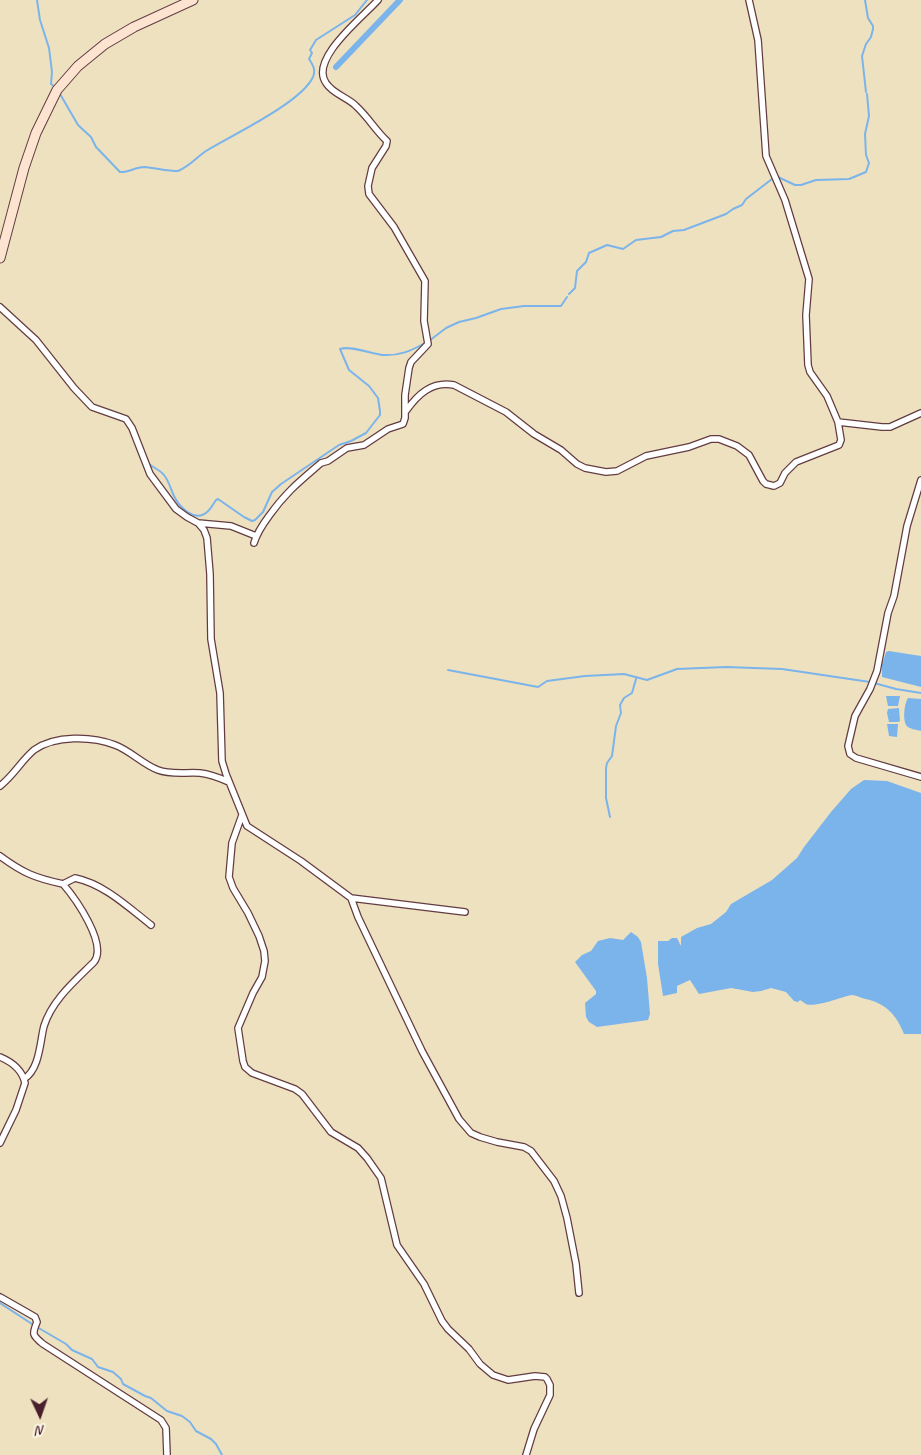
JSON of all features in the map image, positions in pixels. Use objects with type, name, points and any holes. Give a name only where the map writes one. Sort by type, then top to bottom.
[{"type":"street","points":[[0,258],[24,168],[36,133],[57,90],[78,66],[105,44],[134,27],[193,0]]},
{"type":"street","points":[[0,307],[36,340],[74,388],[92,407],[126,419],[132,428],[150,474],[176,508],[187,518],[198,523],[231,526],[255,540],[285,494],[321,463],[328,461],[346,448],[364,445],[388,429],[403,424],[406,411],[405,395],[409,368],[428,344],[424,322],[426,285],[414,259],[394,227],[369,194],[368,186],[372,168],[387,142],[378,134],[360,109],[331,90],[322,76],[323,64],[332,49],[378,0]]},
{"type":"street","points":[[406,411],[425,390],[439,385],[454,385],[506,412],[534,434],[561,450],[577,464],[585,468],[606,472],[617,471],[646,456],[689,447],[711,439],[725,440],[749,455],[763,481],[774,486],[780,483],[785,473],[796,462],[839,445],[842,440],[838,422],[827,396],[810,372],[808,365],[806,314],[809,279],[784,200],[766,156],[758,40],[749,0]]},
{"type":"street","points":[[838,422],[890,427],[921,413]]},
{"type":"street","points":[[921,480],[907,526],[877,671],[870,689],[854,716],[848,746],[850,754],[856,758],[921,777]]},
{"type":"street","points":[[198,523],[204,530],[207,538],[211,639],[220,693],[223,767],[247,826],[301,861],[351,898],[465,912]]},
{"type":"street","points":[[0,786],[14,774],[25,759],[34,751],[44,744],[63,739],[107,742],[124,749],[158,770],[200,773],[229,782]]},
{"type":"street","points":[[242,815],[232,843],[229,877],[259,936],[265,961],[262,977],[252,993],[238,1028],[242,1061],[252,1074],[295,1089],[302,1094],[332,1132],[358,1148],[367,1158],[381,1178],[397,1245],[419,1276],[442,1321],[469,1349],[480,1364],[493,1375],[508,1380],[535,1376],[548,1379],[550,1394],[534,1430],[526,1455]]},
{"type":"street","points":[[0,856],[23,872],[37,878],[62,884],[75,878],[95,884],[151,925]]},
{"type":"street","points":[[24,1079],[28,1077],[36,1061],[42,1045],[45,1025],[55,1004],[94,962],[98,954],[97,944],[84,914],[62,884]]},
{"type":"street","points":[[351,898],[358,917],[422,1051],[459,1119],[471,1133],[480,1137],[524,1147],[530,1151],[554,1181],[568,1218],[577,1269],[579,1293]]},
{"type":"street","points":[[0,1057],[12,1062],[24,1079],[25,1087],[0,1143]]},
{"type":"street","points":[[0,1297],[35,1317],[37,1322],[33,1328],[34,1337],[42,1344],[161,1420],[166,1428],[167,1455]]},
{"type":"water","points":[[886,652],[921,656],[921,687],[882,677],[882,665]]},
{"type":"water","points":[[886,696],[900,696],[898,706],[888,706]]},
{"type":"water","points":[[908,698],[921,699],[921,731],[906,725],[904,713]]},
{"type":"water","points":[[899,708],[900,721],[889,722],[888,709]]},
{"type":"water","points":[[887,724],[898,724],[897,737],[889,736]]},
{"type":"water","points":[[864,780],[887,781],[921,793],[921,1034],[904,1034],[894,1015],[885,1007],[853,995],[810,1005],[800,1000],[798,1002],[794,1001],[786,992],[771,988],[753,992],[731,988],[699,994],[690,980],[677,986],[677,993],[663,996],[658,964],[658,941],[668,941],[672,938],[677,938],[681,946],[681,937],[697,928],[711,924],[726,912],[731,904],[772,880],[797,858],[831,812],[851,789]]},
{"type":"water","points":[[631,932],[641,942],[647,978],[650,1014],[648,1020],[597,1027],[589,1022],[586,1017],[585,1003],[596,994],[596,991],[575,962],[582,955],[591,951],[598,941],[610,938],[623,940]]},
{"type":"waterway","points":[[37,0],[40,20],[49,48],[52,72],[51,84],[54,86]]},
{"type":"waterway","points":[[60,94],[78,125],[91,137],[96,147],[120,172],[144,167],[178,171],[206,151],[265,118],[295,97],[313,77],[314,68],[309,59],[312,53],[310,50],[316,40],[355,15],[367,0]]},
{"type":"waterway","points":[[336,67],[400,0]]},
{"type":"waterway","points":[[865,0],[868,18],[873,26],[871,37],[866,44],[862,56],[866,92]]},
{"type":"waterway","points":[[778,177],[795,185],[801,185],[816,180],[849,179],[866,172],[869,163],[866,155],[865,134],[869,116],[867,94]]},
{"type":"waterway","points":[[569,294],[575,288],[577,271],[586,262],[589,253],[607,245],[623,249],[636,240],[661,237],[673,231],[684,230],[726,214],[742,205],[746,199],[772,179]]},
{"type":"waterway","points":[[429,341],[446,328],[459,322],[501,309],[524,306],[561,306],[567,297]]},
{"type":"waterway","points":[[149,464],[164,475],[176,500],[183,509],[193,515],[202,515],[218,499],[244,517],[252,521],[255,520],[263,512],[272,492],[281,484],[339,445],[366,433],[380,415],[378,398],[369,386],[349,370],[340,349],[349,348],[394,355],[425,343]]},
{"type":"waterway","points":[[448,670],[538,687],[547,681],[585,676],[624,674],[647,680],[677,669],[726,667],[782,669],[870,682]]},
{"type":"waterway","points":[[610,817],[606,798],[606,768],[612,756],[616,726],[621,713],[620,705],[624,698],[632,693],[636,679]]},
{"type":"waterway","points":[[874,683],[921,693]]},
{"type":"waterway","points":[[0,1303],[32,1324]]},
{"type":"waterway","points":[[37,1327],[66,1344],[72,1350],[92,1359],[98,1367],[113,1372],[121,1379],[123,1384],[151,1398],[167,1411],[182,1416],[190,1422],[196,1431],[211,1439],[222,1455]]}]
